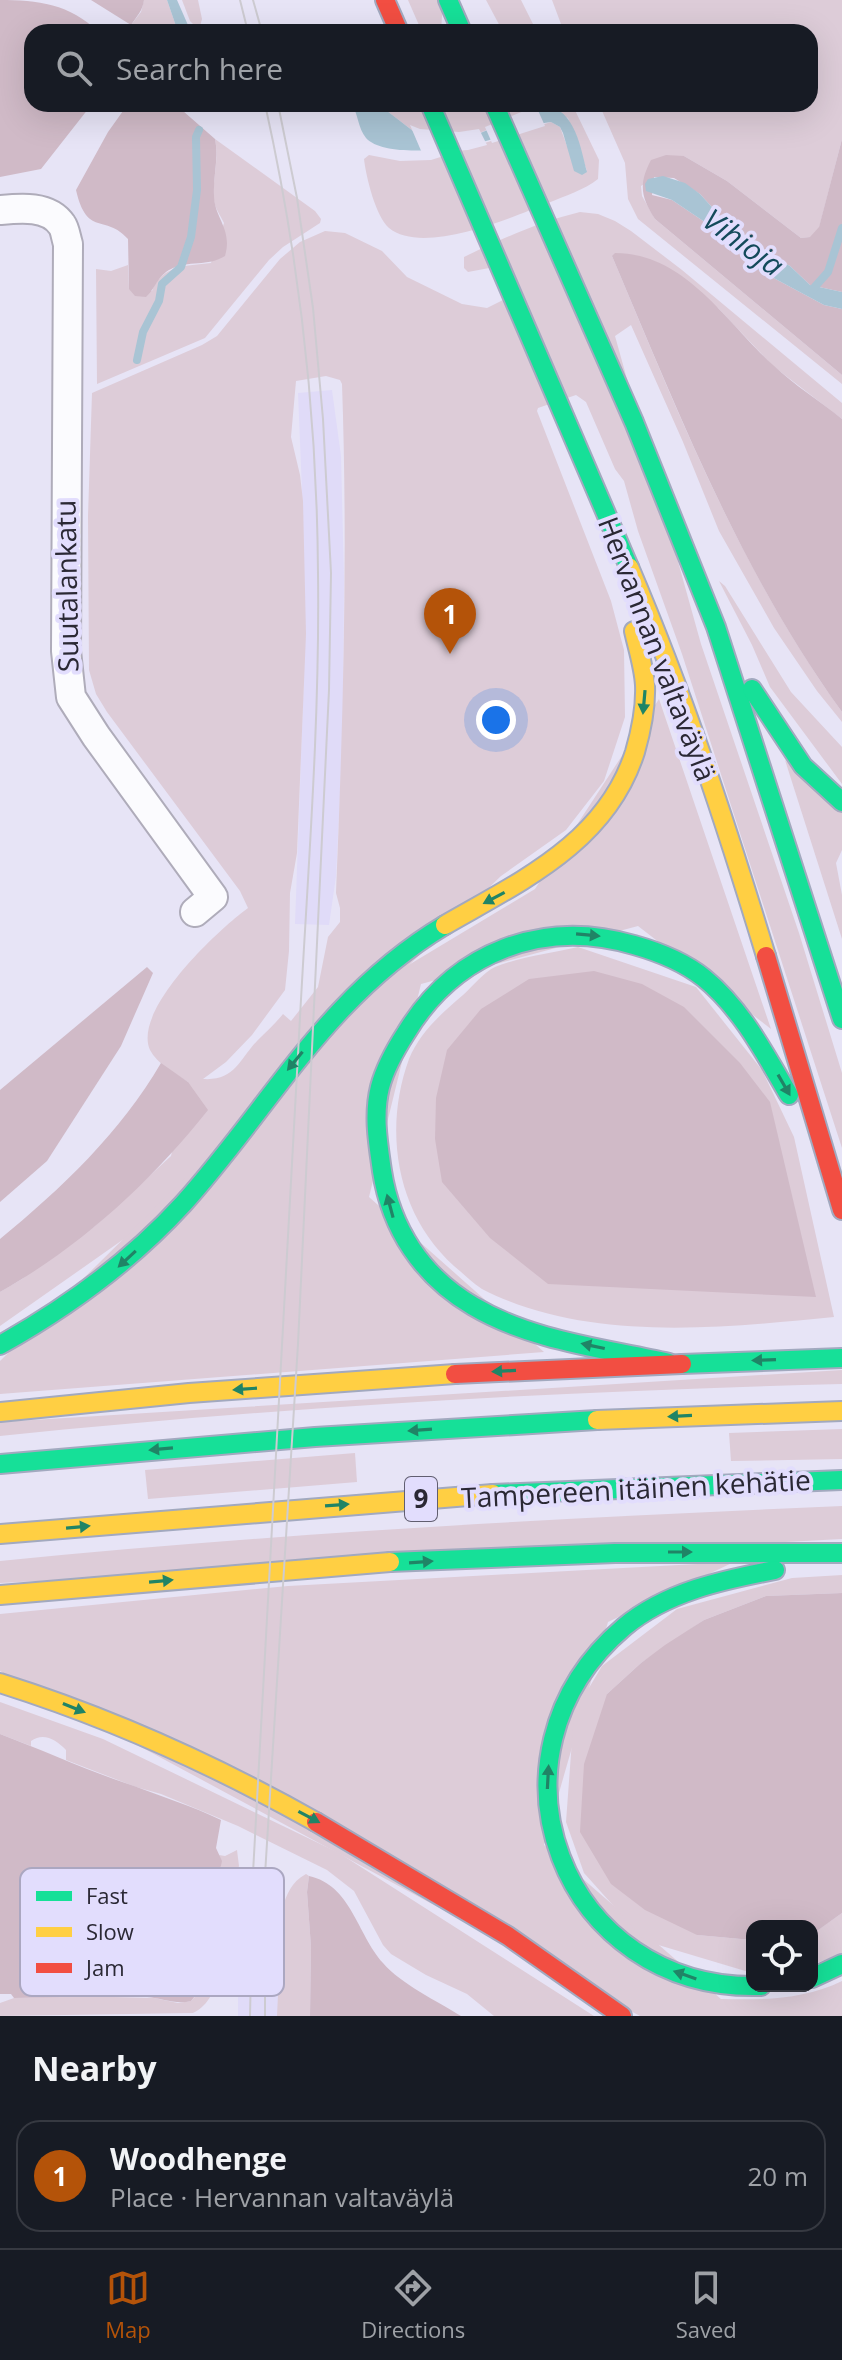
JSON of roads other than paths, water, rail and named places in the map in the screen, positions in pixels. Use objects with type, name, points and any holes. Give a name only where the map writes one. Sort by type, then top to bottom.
[{"type":"highway","points":[[385,0],[396,24]]},
{"type":"highway","points":[[448,0],[458,24]]},
{"type":"highway","name":"Hervannan valtaväylä","points":[[433,112],[671,668],[739,868],[842,1210]]},
{"type":"highway","name":"Hervannan valtaväylä","points":[[498,112],[634,422],[716,627],[842,1019]]},
{"type":"highway","points":[[0,1345],[52,1315],[113,1271],[177,1211],[316,1035],[370,980],[430,935],[555,861],[578,843],[615,796],[637,746],[645,688],[633,626],[595,490]]},
{"type":"highway","points":[[716,627],[767,714],[803,766],[842,802]]},
{"type":"highway","points":[[669,1363],[553,1337],[512,1325],[472,1306],[442,1283],[419,1259],[395,1223],[377,1141],[377,1098],[388,1065],[405,1031],[429,997],[459,972],[499,948],[533,937],[584,934],[628,941],[704,978],[732,1006],[763,1047],[827,1156]]},
{"type":"highway","points":[[0,1412],[189,1393],[468,1373],[842,1358]]},
{"type":"highway","points":[[0,1464],[199,1445],[487,1425],[842,1411]]},
{"type":"highway","name":"Tampereen itäinen kehätie","points":[[0,1534],[489,1494],[842,1480]]},
{"type":"highway","points":[[0,1595],[261,1572],[535,1555],[668,1552],[842,1556]]},
{"type":"highway","points":[[746,1985],[708,1983],[669,1970],[628,1945],[591,1912],[568,1879],[547,1807],[547,1773],[552,1737],[563,1707],[602,1649],[624,1627],[659,1605],[699,1587],[842,1556]]},
{"type":"highway","points":[[0,1683],[70,1706],[133,1733],[316,1820],[510,1936],[622,2016]]},
{"type":"highway","points":[[818,1975],[842,1964]]},
{"type":"street","name":"Suutalankatu","points":[[0,210],[23,207],[47,213],[61,224],[68,244],[66,663],[71,697],[213,897],[195,912]]},
{"type":"water","points":[[167,0],[177,0],[188,24],[175,24]]},
{"type":"water","points":[[356,112],[388,112],[413,131],[478,134],[531,112],[561,112],[575,132],[587,172],[582,175],[574,171],[563,133],[551,122],[474,144],[424,150],[376,144],[366,138]]},
{"type":"water","name":"Vihioja","points":[[663,176],[685,183],[700,194],[720,216],[765,253],[790,266],[810,285],[842,292],[842,309],[824,305],[757,269],[740,248],[724,235],[672,200],[646,191],[648,179]]},
{"type":"waterway","points":[[137,360],[143,332],[159,301],[162,284],[181,267],[191,237],[197,190],[196,137],[199,130]]},
{"type":"waterway","points":[[812,290],[828,272],[842,228]]},
{"type":"tram line","points":[[240,0],[246,24]]},
{"type":"tram line","points":[[253,0],[260,24]]},
{"type":"tram line","points":[[253,1868],[312,804],[318,631],[317,514],[310,396],[296,278],[267,112]]},
{"type":"tram line","points":[[265,1868],[298,1344],[329,690],[331,573],[323,419],[313,308],[297,198],[280,112]]},
{"type":"tram line","points":[[250,1996],[250,2016]]},
{"type":"tram line","points":[[265,1996],[265,2016]]},
{"type":"place","name":"Woodhenge","points":[[450,654]]}]
